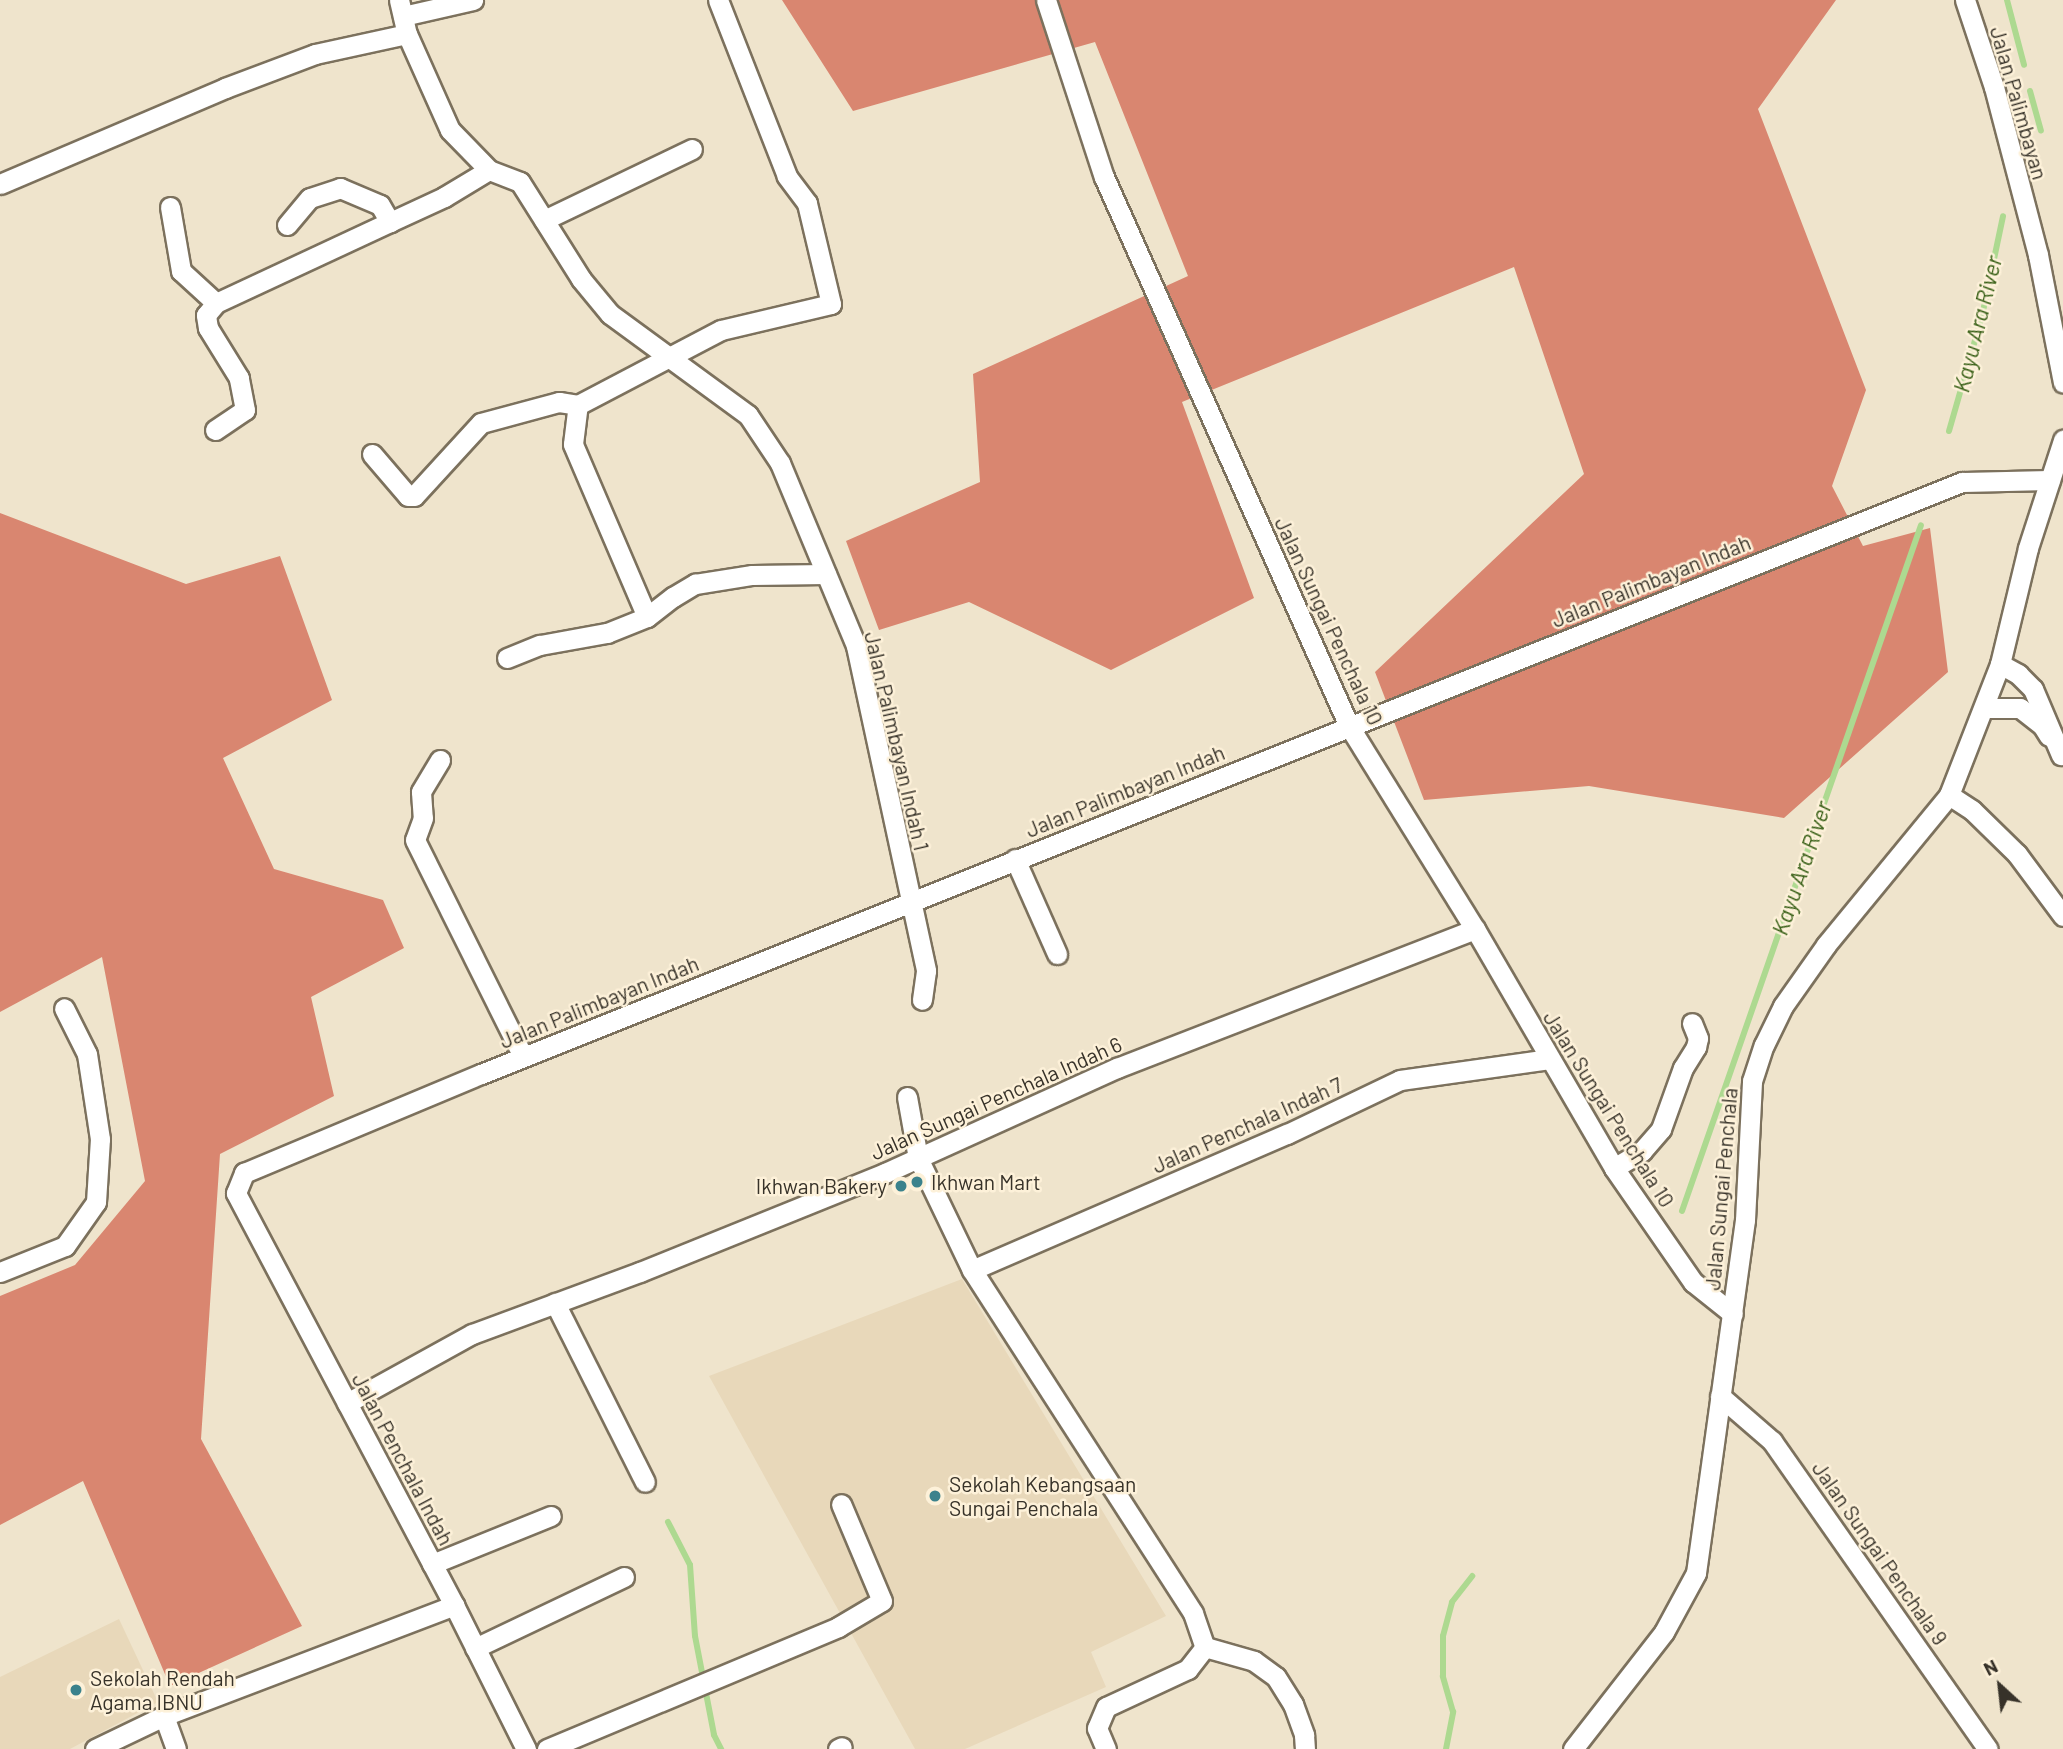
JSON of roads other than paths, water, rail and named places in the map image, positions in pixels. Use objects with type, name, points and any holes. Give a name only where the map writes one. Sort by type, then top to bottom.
[{"type":"street","points":[[0,184],[225,88],[316,54],[403,17],[473,0]]},
{"type":"street","points":[[372,454],[408,496],[414,496],[481,423],[559,402],[578,405],[721,330],[831,304],[807,203],[787,176],[718,0]]},
{"type":"street","name":"Jalan Sungai Penchala 10","points":[[1046,0],[1104,177],[1349,726],[1475,929],[1614,1168],[1693,1282],[1733,1314]]},
{"type":"street","name":"Jalan Palimbayan","points":[[1965,0],[1994,87],[2038,255],[2063,383]]},
{"type":"street","name":"Jalan Palimbayan Indah 1","points":[[403,17],[450,130],[489,170],[520,182],[581,279],[610,314],[748,415],[780,463],[856,646],[911,903]]},
{"type":"street","points":[[544,220],[692,149]]},
{"type":"street","points":[[215,430],[245,410],[239,378],[208,328],[206,315],[216,303],[444,197],[489,170]]},
{"type":"street","points":[[287,225],[310,198],[340,188],[380,205],[390,222]]},
{"type":"street","points":[[170,207],[181,271],[216,303]]},
{"type":"street","points":[[578,405],[573,444],[648,617]]},
{"type":"street","points":[[2062,756],[2033,689],[2018,674],[2000,664],[2028,548],[2063,440]]},
{"type":"street","name":"Jalan Palimbayan Indah","points":[[236,1193],[244,1173],[523,1057],[1962,482],[2050,481]]},
{"type":"street","points":[[507,658],[568,638],[583,639],[607,633],[648,617],[695,584],[752,575],[826,574]]},
{"type":"street","name":"Jalan Sungai Penchala","points":[[1573,1749],[1664,1632],[1687,1595],[1696,1573],[1745,1220],[1752,1081],[1764,1045],[1783,1006],[1826,945],[1949,795],[2000,664]]},
{"type":"street","points":[[1984,708],[2020,708],[2042,725],[2062,756]]},
{"type":"street","points":[[440,760],[421,792],[423,818],[415,840],[523,1057]]},
{"type":"street","points":[[1949,795],[1972,810],[2017,854],[2063,916]]},
{"type":"street","points":[[1015,859],[1058,954]]},
{"type":"street","points":[[911,903],[926,971],[922,1000]]},
{"type":"street","name":"Jalan Sungai Penchala Indah 6","points":[[347,1403],[472,1334],[640,1272],[918,1158],[1117,1068],[1475,929]]},
{"type":"street","points":[[0,1272],[65,1246],[96,1202],[100,1139],[87,1054],[64,1008]]},
{"type":"street","points":[[1614,1168],[1642,1150],[1661,1129],[1683,1068],[1696,1047],[1698,1038],[1692,1023]]},
{"type":"street","name":"Jalan Penchala Indah 7","points":[[972,1270],[1287,1134],[1400,1080],[1550,1059]]},
{"type":"street","points":[[907,1097],[918,1158],[972,1270],[1194,1613],[1205,1647]]},
{"type":"street","name":"Jalan Penchala Indah","points":[[236,1193],[454,1605],[526,1749]]},
{"type":"street","points":[[555,1303],[645,1482]]},
{"type":"street","name":"Jalan Sungai Penchala 9","points":[[1720,1396],[1772,1441],[1988,1749]]},
{"type":"street","points":[[547,1749],[838,1628],[882,1601],[841,1504]]},
{"type":"street","points":[[432,1564],[551,1516]]},
{"type":"street","points":[[475,1648],[624,1577]]},
{"type":"street","points":[[95,1749],[164,1716],[454,1605]]},
{"type":"street","points":[[1106,1749],[1097,1728],[1106,1707],[1188,1669],[1205,1647]]},
{"type":"street","points":[[1205,1647],[1254,1661],[1276,1677],[1293,1704],[1304,1735],[1305,1749]]},
{"type":"street","points":[[164,1716],[176,1749]]},
{"type":"waterway","name":"Kayu Ara River","points":[[2007,0],[2024,65]]},
{"type":"waterway","name":"Kayu Ara River","points":[[2030,91],[2041,131]]},
{"type":"waterway","name":"Kayu Ara River","points":[[1949,431],[1982,316],[2003,216]]},
{"type":"waterway","name":"Kayu Ara River","points":[[1682,1211],[1921,525]]},
{"type":"waterway","points":[[668,1522],[690,1565],[695,1636],[714,1735],[721,1749]]},
{"type":"waterway","name":"Kayu Ara River","points":[[1446,1749],[1453,1712],[1443,1676],[1443,1636],[1452,1602],[1472,1576]]},
{"type":"place","name":"Ikhwan Mart","points":[[917,1182]]},
{"type":"place","name":"Ikhwan Bakery","points":[[901,1186]]},
{"type":"place","name":"Sekolah Kebangsaan Sungai Penchala","points":[[935,1496]]},
{"type":"place","name":"Sekolah Rendah Agama IBNU","points":[[76,1690]]}]
